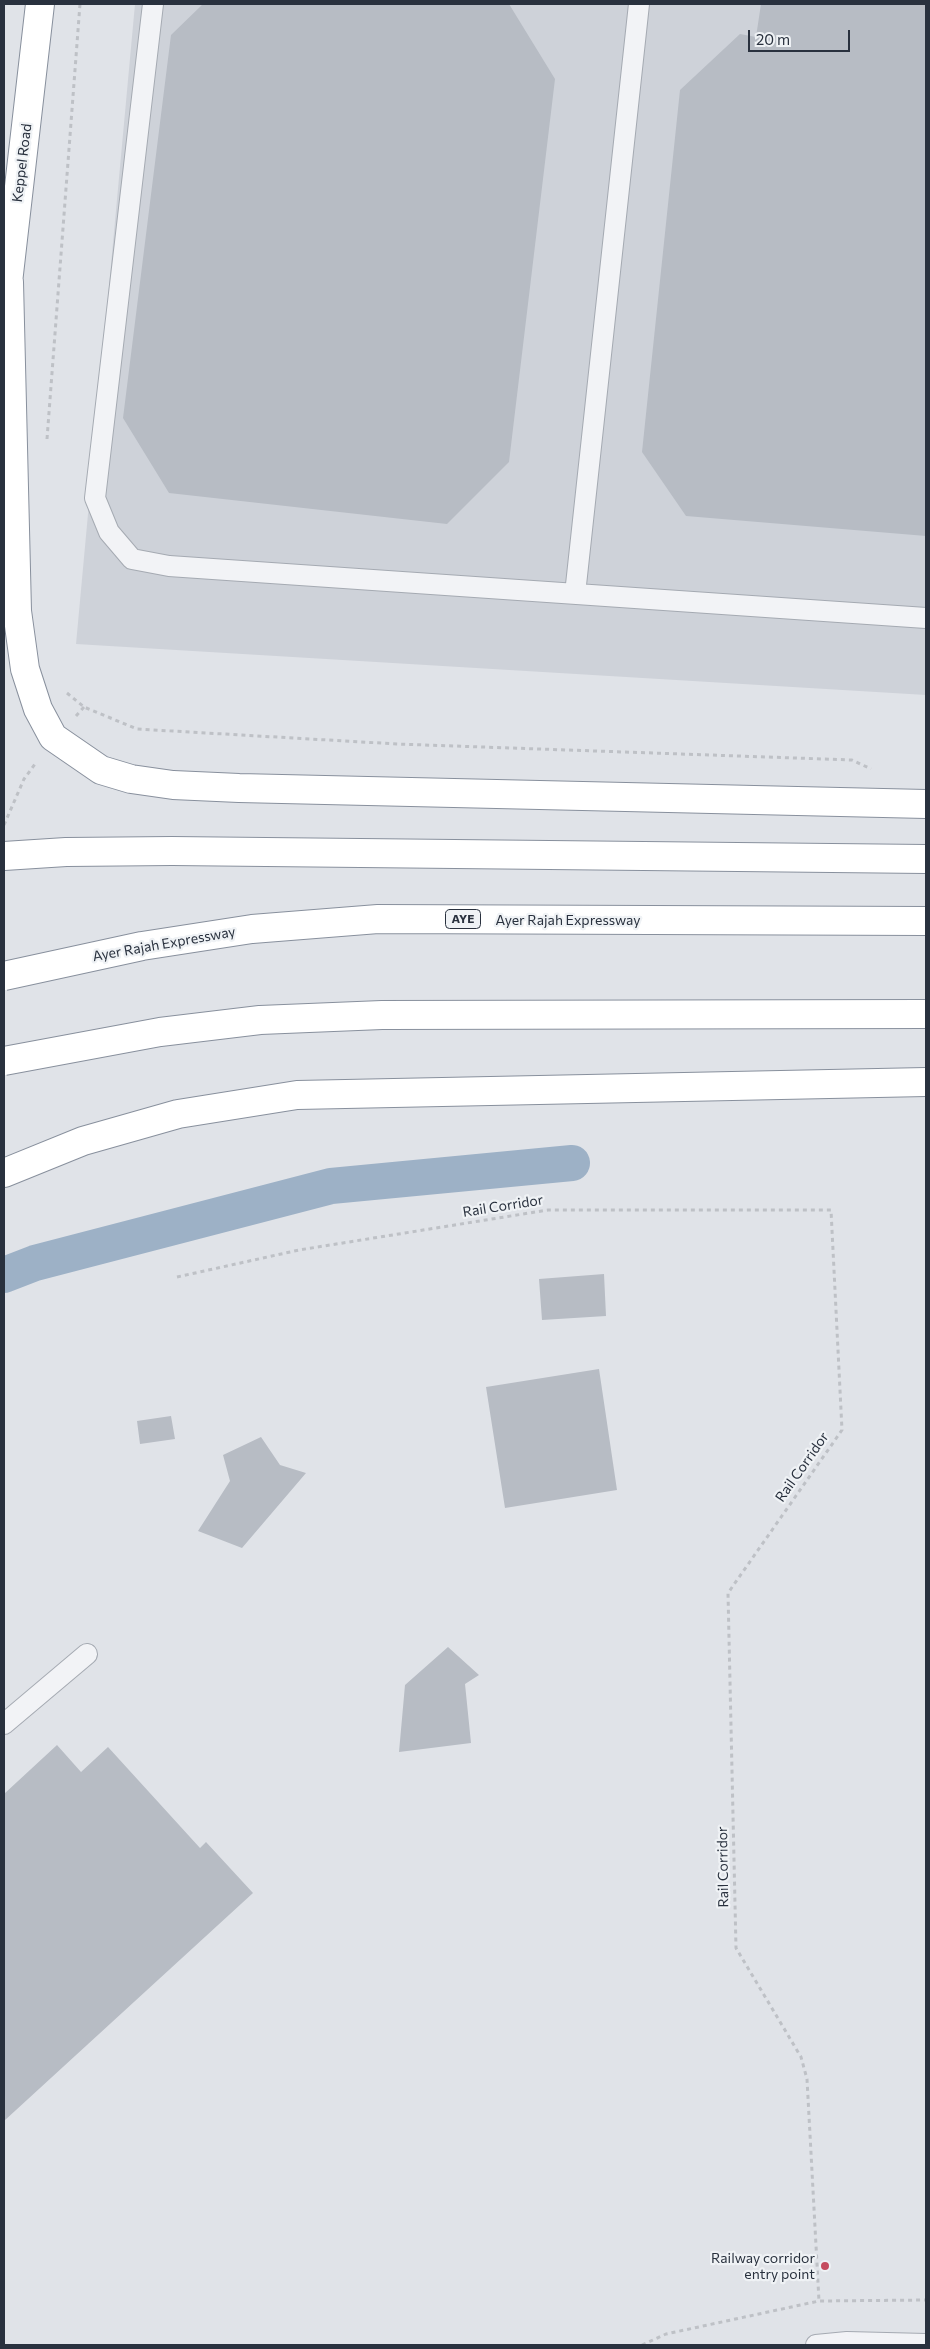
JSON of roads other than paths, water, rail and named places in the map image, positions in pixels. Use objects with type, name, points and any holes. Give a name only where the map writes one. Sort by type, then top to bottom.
[{"type":"highway","name":"Keppel Road","points":[[4,323],[40,4]]},
{"type":"highway","points":[[8,282],[16,611],[25,670],[38,709],[53,737],[101,770],[131,779],[173,785],[926,804]]},
{"type":"highway","points":[[4,856],[66,852],[172,851],[926,859]]},
{"type":"highway","name":"Ayer Rajah Expressway","points":[[4,976],[142,946],[252,929],[378,919],[926,921]]},
{"type":"highway","points":[[4,1061],[160,1032],[269,1020],[382,1015],[926,1014]]},
{"type":"highway","points":[[4,1173],[83,1141],[178,1114],[297,1095],[926,1082]]},
{"type":"lane","points":[[153,4],[95,498],[110,532],[132,559],[169,566],[926,618]]},
{"type":"lane","points":[[575,594],[639,4]]},
{"type":"lane","points":[[4,1724],[87,1654]]},
{"type":"lane","points":[[816,2345],[847,2342],[926,2344]]},
{"type":"waterway","points":[[4,1275],[35,1263],[331,1186],[572,1163]]},
{"type":"place","name":"Railway corridor entry point","points":[[825,2266]]}]
